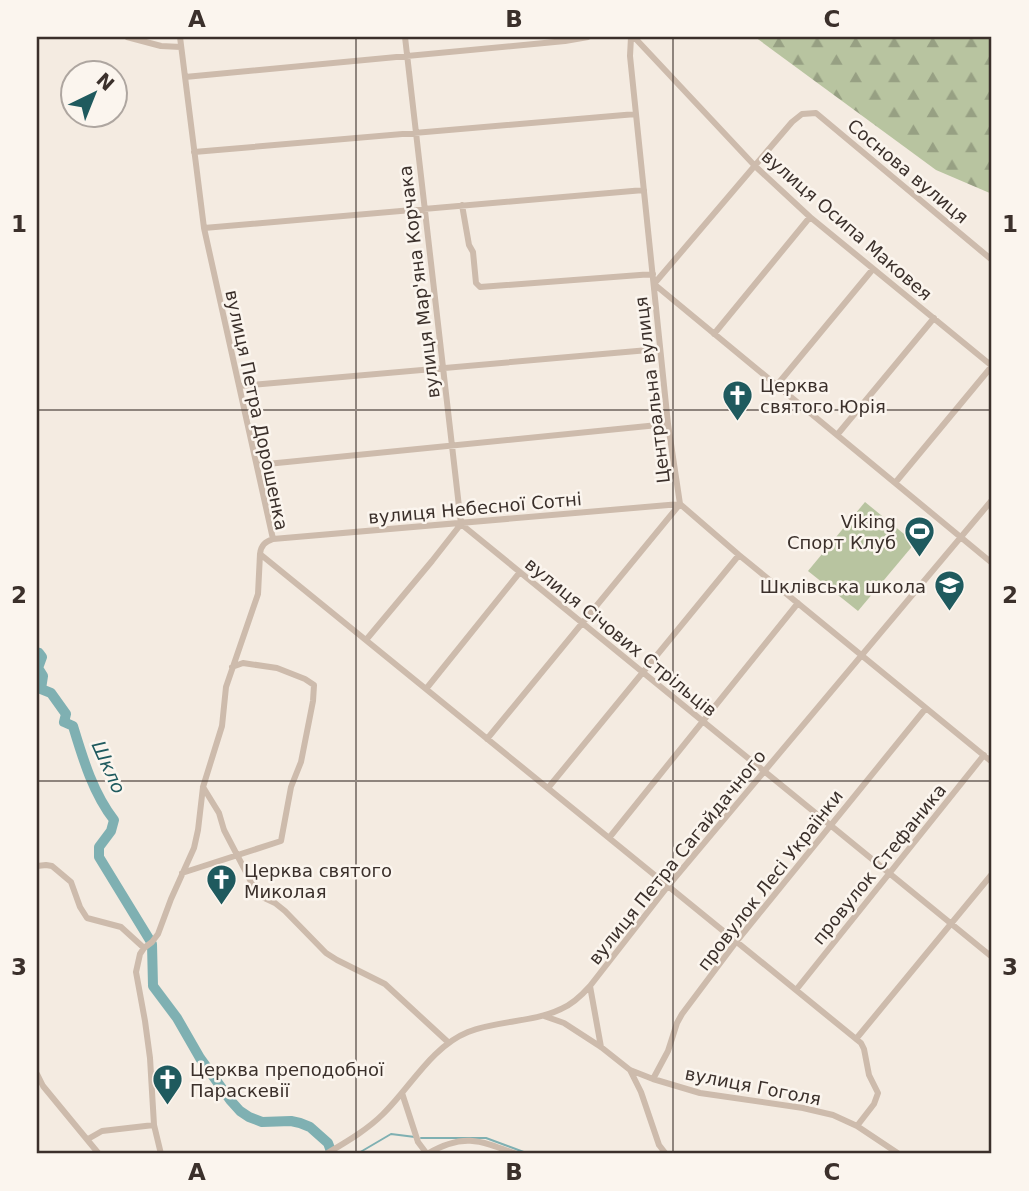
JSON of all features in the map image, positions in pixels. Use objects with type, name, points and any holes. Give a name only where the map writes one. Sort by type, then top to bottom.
[{"type":"street","points":[[127,37],[161,46],[181,47]]},
{"type":"street","name":"вулиця Петра Дорошенка","points":[[180,37],[204,228],[273,540],[263,545],[260,554],[856,1039]]},
{"type":"street","name":"вулиця Мар'яна Корчака","points":[[405,37],[461,524]]},
{"type":"street","points":[[185,77],[588,37]]},
{"type":"street","name":"Центральна вулиця","points":[[633,37],[630,57],[668,424],[680,504],[992,762]]},
{"type":"street","name":"вулиця Осипа Маковея","points":[[633,37],[755,166],[810,217],[992,366]]},
{"type":"street","name":"Соснова вулиця","points":[[755,166],[792,121],[802,114],[816,113],[992,260]]},
{"type":"street","points":[[194,152],[636,114]]},
{"type":"street","points":[[755,166],[654,284],[992,563]]},
{"type":"street","points":[[204,228],[644,190]]},
{"type":"street","points":[[462,205],[480,287],[653,274]]},
{"type":"street","points":[[714,334],[810,217]]},
{"type":"street","points":[[777,386],[873,269]]},
{"type":"street","points":[[837,435],[934,318]]},
{"type":"street","points":[[239,386],[660,349]]},
{"type":"street","points":[[895,483],[992,366]]},
{"type":"street","points":[[257,465],[668,424]]},
{"type":"street","name":"вулиця Петра Сагайдачного","points":[[326,1154],[383,1115],[449,1043],[467,1032],[542,1015],[577,1000],[668,886],[992,500]]},
{"type":"street","points":[[487,738],[680,504]]},
{"type":"street","name":"вулиця Небесної Сотні","points":[[273,540],[680,504]]},
{"type":"street","points":[[366,640],[461,524]]},
{"type":"street","name":"вулиця Січових Стрільців","points":[[461,524],[992,957]]},
{"type":"street","points":[[160,1154],[154,1125],[150,1058],[136,972],[137,961],[144,948],[158,934],[196,839],[203,788],[222,726],[226,687],[258,594],[260,554]]},
{"type":"street","points":[[548,788],[740,555]]},
{"type":"street","points":[[426,689],[520,572]]},
{"type":"street","points":[[609,838],[798,603]]},
{"type":"street","points":[[182,873],[281,841],[291,787],[301,762],[314,685],[276,668],[243,663],[232,667]]},
{"type":"street","name":"провулок Лесі Українки","points":[[653,1079],[668,1051],[677,1023],[736,942],[926,708]]},
{"type":"street","name":"провулок Стефаника","points":[[796,990],[984,755]]},
{"type":"street","points":[[203,788],[219,813],[224,830],[258,895],[285,911],[326,953],[385,984],[449,1043]]},
{"type":"street","points":[[37,866],[52,866],[71,881],[87,918],[121,928],[144,948]]},
{"type":"street","points":[[857,1126],[874,1104],[878,1093],[869,1075],[864,1049],[856,1039],[992,874]]},
{"type":"street","points":[[590,986],[601,1047]]},
{"type":"street","name":"вулиця Гоголя","points":[[542,1015],[564,1023],[630,1070],[653,1079],[700,1093],[833,1115],[857,1126],[899,1154]]},
{"type":"street","points":[[630,1070],[641,1092],[659,1144],[666,1154]]},
{"type":"street","points":[[37,1074],[43,1086],[99,1154]]},
{"type":"street","points":[[401,1093],[418,1142],[427,1154],[440,1146],[468,1140],[483,1142],[516,1154]]},
{"type":"street","points":[[88,1139],[102,1132],[154,1125]]},
{"type":"street","points":[[880,1154],[888,1147]]},
{"type":"green space","points":[[755,37],[992,37],[992,194],[936,170]]},
{"type":"green space","points":[[865,502],[915,543],[858,611],[808,571]]},
{"type":"waterway","name":"Шкло","points":[[37,654],[42,657],[38,668],[43,676],[41,689],[51,693],[66,714],[64,722],[73,726],[94,787],[114,820],[111,831],[99,847],[99,857],[151,942]]},
{"type":"waterway","name":"Шкло","points":[[152,944],[153,986],[231,1101],[240,1111],[262,1122],[291,1121],[310,1127],[328,1143],[332,1154]]},
{"type":"waterway","points":[[357,1154],[391,1134],[415,1137]]},
{"type":"waterway","points":[[421,1138],[486,1138],[529,1154]]},
{"type":"place","name":"Церква святого Юрія","points":[[737,422]]},
{"type":"place","name":"Viking Спорт Клуб","points":[[919,558]]},
{"type":"place","name":"Шклівська школа","points":[[949,613]]},
{"type":"place","name":"Церква святого Миколая","points":[[221,907]]},
{"type":"place","name":"Церква преподобної Параскевії","points":[[167,1106]]}]
